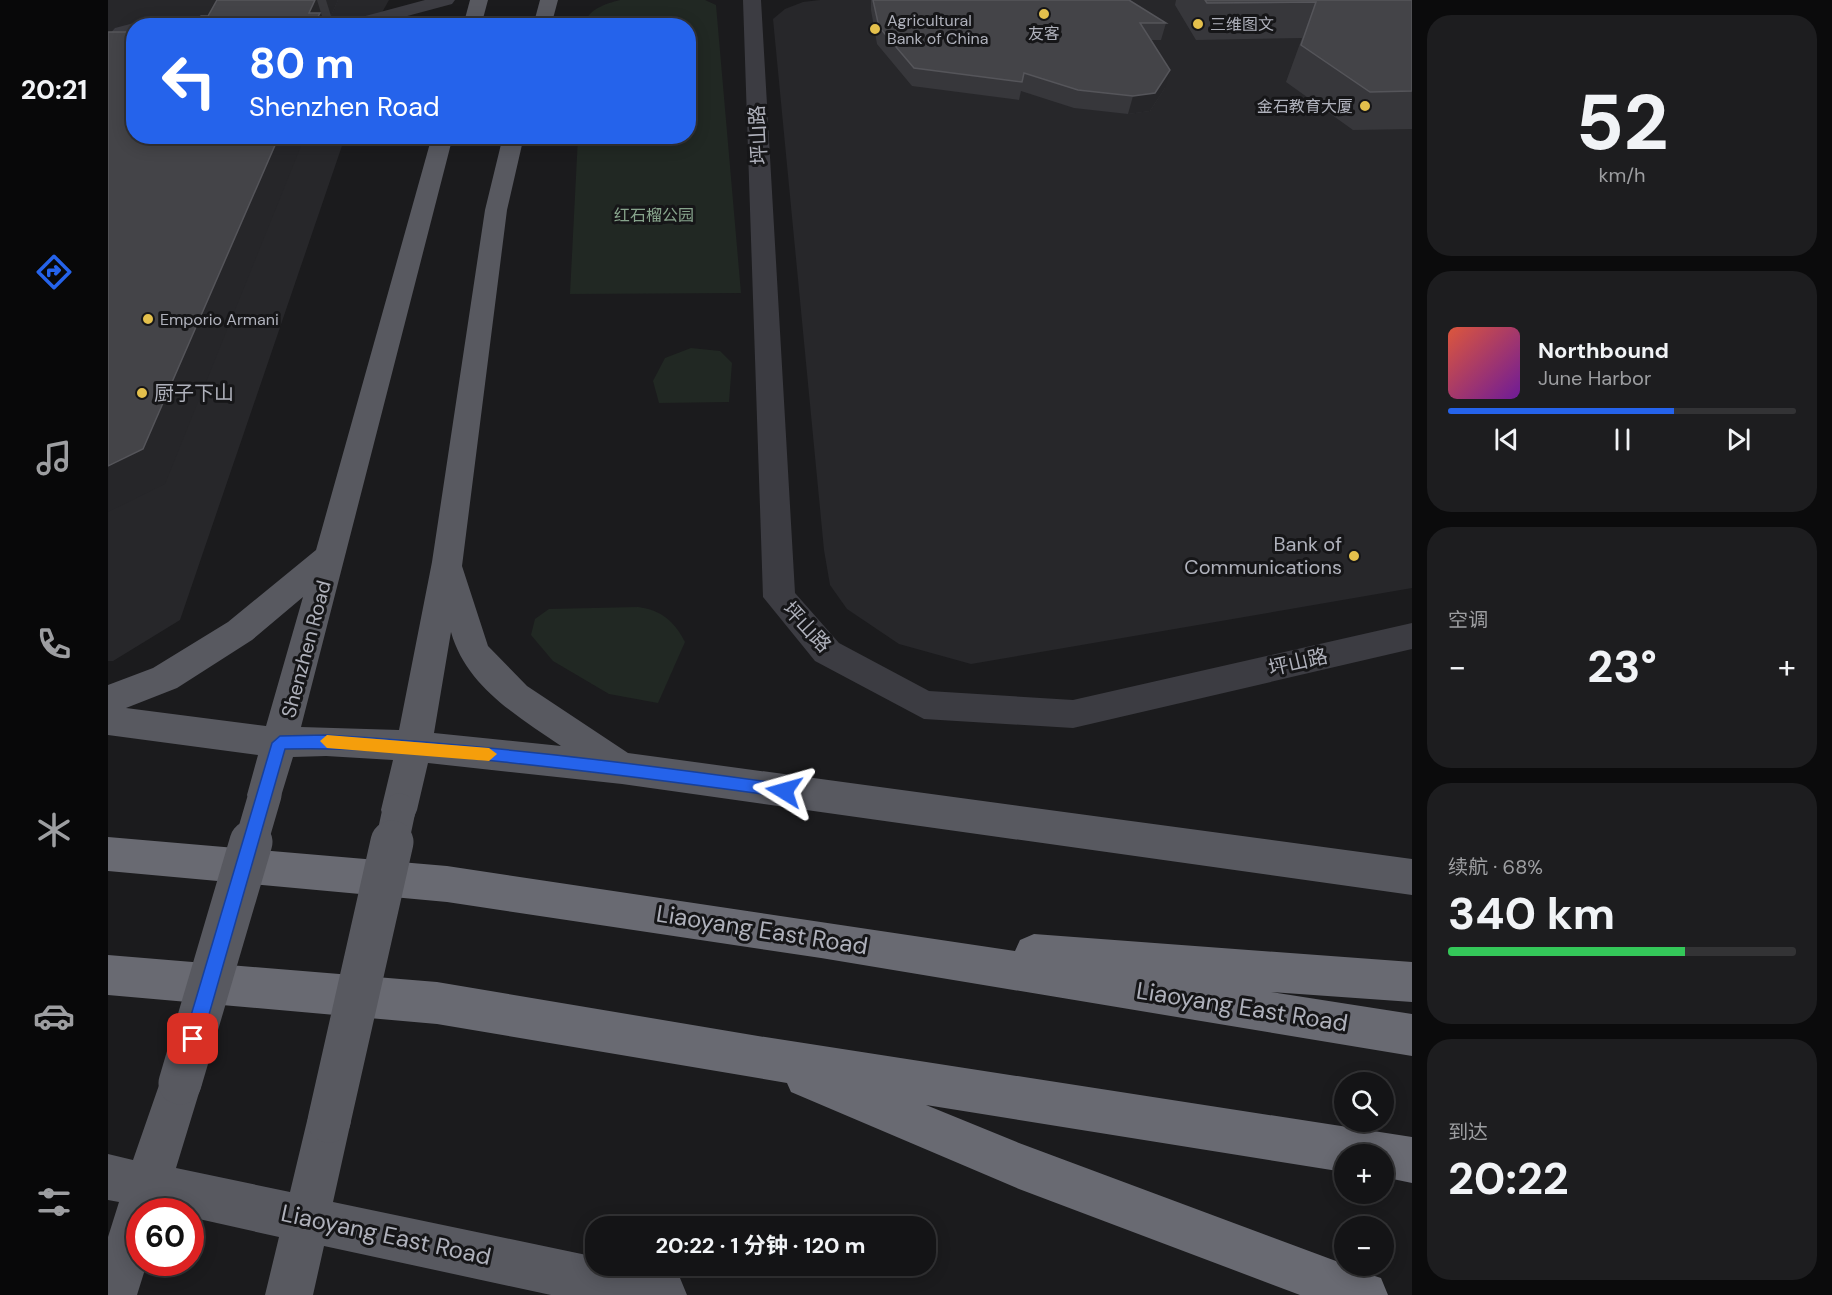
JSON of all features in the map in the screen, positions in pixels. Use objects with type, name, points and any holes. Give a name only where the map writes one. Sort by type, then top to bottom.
[{"type":"highway","name":"Liaoyang East Road","points":[[108,854],[447,884],[821,939],[1412,1035]]},
{"type":"highway","points":[[821,939],[1412,982]]},
{"type":"highway","points":[[108,975],[437,1003],[758,1057],[1334,1147]]},
{"type":"highway","points":[[758,1057],[1019,1166],[1364,1295]]},
{"type":"highway","points":[[1394,1157],[1412,1160]]},
{"type":"main road","points":[[474,18],[479,0]]},
{"type":"main road","points":[[544,18],[549,0]]},
{"type":"main road","name":"Shenzhen Road","points":[[113,1295],[128,1181],[180,1083],[280,743],[440,144]]},
{"type":"main road","points":[[289,1295],[414,746],[447,562],[496,210],[512,144]]},
{"type":"main road","points":[[108,700],[165,678],[240,631],[332,555]]},
{"type":"main road","points":[[447,562],[473,651],[515,696],[622,768]]},
{"type":"main road","points":[[108,720],[280,743],[326,741],[414,746],[622,768],[1412,877]]},
{"type":"main road","name":"Liaoyang East Road","points":[[128,1181],[663,1295]]},
{"type":"street","points":[[377,18],[446,0]]},
{"type":"street","name":"坪山路","points":[[752,0],[779,597],[827,652],[924,705],[1073,714],[1412,636]]},
{"type":"street","points":[[108,48],[122,32],[126,31]]},
{"type":"shaded area","points":[[108,0],[389,0],[379,18],[126,18],[126,144],[343,144],[180,620],[113,661],[108,661]]},
{"type":"shaded area","points":[[820,0],[1412,0],[1412,588],[971,664],[899,644],[847,609],[830,585],[824,550],[773,19],[785,9],[803,2]]},
{"type":"green space","name":"红石榴公园","points":[[620,0],[705,0],[716,5],[741,293],[570,294],[578,144],[696,144],[696,18],[587,18],[603,5]]},
{"type":"green space","points":[[691,348],[720,351],[732,363],[729,402],[659,403],[653,381],[665,358]]},
{"type":"green space","points":[[638,607],[654,611],[666,618],[685,642],[658,703],[609,694],[553,661],[531,635],[535,619],[549,609]]},
{"type":"building","points":[[217,0],[315,0],[309,13],[320,13],[317,18],[200,18],[208,16]]},
{"type":"building","points":[[873,0],[1129,0],[1166,23],[1140,23],[1170,70],[1155,93],[1133,96],[1078,90],[1024,73],[1022,82],[914,68],[879,27]]},
{"type":"building","points":[[1205,0],[1412,0],[1412,91],[1370,92],[1301,45],[1316,2],[1207,3]]},
{"type":"building","points":[[108,32],[126,32],[126,144],[276,144],[143,449],[108,466]]},
{"type":"slow traffic","points":[[327,741],[414,746],[489,754]]},
{"type":"place","name":"友客","points":[[1044,14]]},
{"type":"place","name":"三维图文","points":[[1198,24]]},
{"type":"place","name":"Agricultural Bank of China","points":[[875,29]]},
{"type":"place","name":"金石教育大厦","points":[[1365,106]]},
{"type":"place","name":"Emporio Armani","points":[[148,319]]},
{"type":"place","name":"厨子下山","points":[[142,393]]},
{"type":"place","name":"Bank of Communications","points":[[1354,556]]},
{"type":"route","points":[[193,1039],[280,743],[326,741],[414,746],[622,768],[784,791]]}]
